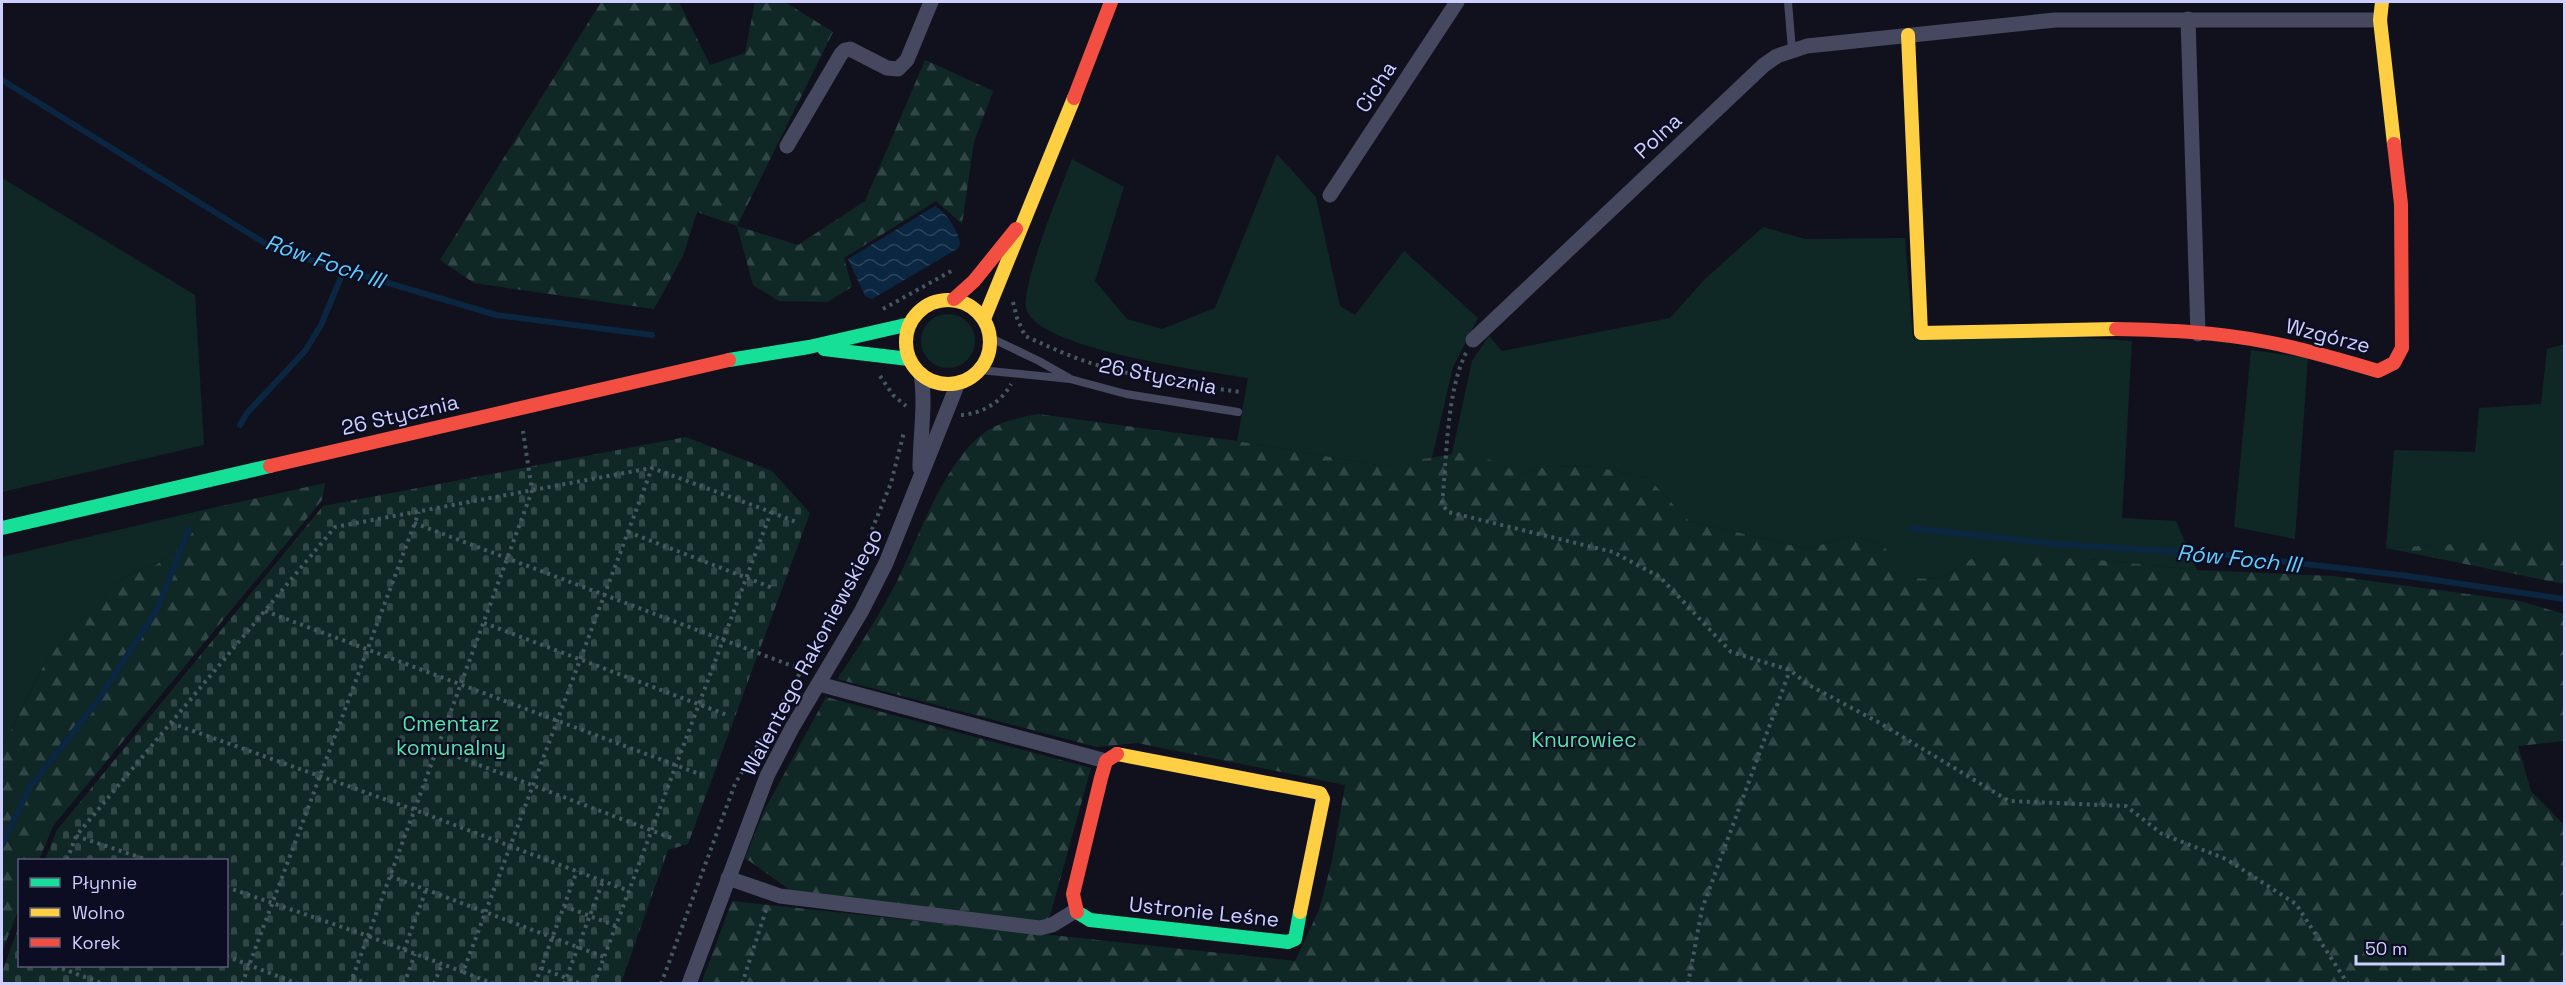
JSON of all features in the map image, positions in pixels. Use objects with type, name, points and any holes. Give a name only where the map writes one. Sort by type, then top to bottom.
[{"type":"street","points":[[787,146],[840,54],[850,49],[886,68],[898,69],[907,60],[931,2]]},
{"type":"street","points":[[984,319],[1008,264],[1021,224],[1044,176],[1111,2]]},
{"type":"street","name":"Cicha","points":[[1330,195],[1457,2]]},
{"type":"street","name":"Wzgórze","points":[[1908,34],[1921,333],[2069,328],[2198,334],[2276,344],[2378,371],[2385,370],[2398,358],[2402,348],[2403,293],[2401,204],[2380,20],[2382,2]]},
{"type":"street","points":[[2188,19],[2198,334]]},
{"type":"street","name":"Polna","points":[[1473,340],[1764,65],[1792,50],[1908,34],[2055,20],[2380,20]]},
{"type":"street","points":[[954,299],[979,274],[1021,224]]},
{"type":"street","points":[[954,299],[971,306],[984,319],[991,338],[989,355],[980,370],[958,383],[938,383],[921,374],[909,359],[906,341],[910,324],[923,307],[933,302],[954,299]]},
{"type":"street","name":"26 Stycznia","points":[[2,528],[730,360],[808,347],[910,324]]},
{"type":"street","name":"26 Stycznia","points":[[808,347],[909,359]]},
{"type":"street","name":"Walentego Rakoniewskiego","points":[[920,474],[923,396],[921,374]]},
{"type":"street","name":"Walentego Rakoniewskiego","points":[[689,984],[767,776],[875,586],[907,515],[920,474],[938,437],[958,383]]},
{"type":"street","name":"Ustronie Leśne","points":[[819,684],[1106,761],[1117,754],[1127,755],[1320,793],[1323,799],[1297,936],[1288,942],[1090,920],[1082,918],[1075,911]]},
{"type":"street","points":[[728,878],[780,896],[1040,928],[1052,925],[1075,911],[1073,894],[1106,761]]},
{"type":"lane","points":[[1788,2],[1792,50]]},
{"type":"lane","name":"26 Stycznia","points":[[991,338],[1039,360],[1070,379]]},
{"type":"lane","name":"26 Stycznia","points":[[980,370],[1070,379],[1126,393],[1238,412]]},
{"type":"path","points":[[876,316],[882,309],[965,264],[979,274]]},
{"type":"path","points":[[998,287],[1013,297],[1017,318],[1025,336],[1060,351],[1129,374],[1241,392]]},
{"type":"path","points":[[1473,340],[1461,364],[1449,422],[1442,504],[1448,513],[1614,552],[1660,577],[1731,652],[1790,670],[1807,684],[1878,722],[2009,801],[2126,806],[2162,834],[2226,859],[2296,904],[2348,984]]},
{"type":"path","points":[[661,984],[735,784],[844,598],[863,546],[891,483],[905,428]]},
{"type":"path","points":[[350,984],[532,491],[523,431]]},
{"type":"path","points":[[463,972],[652,468]]},
{"type":"path","points":[[68,859],[76,836],[335,527],[652,468],[796,522]]},
{"type":"path","points":[[242,984],[419,512]]},
{"type":"path","points":[[594,984],[771,512]]},
{"type":"path","points":[[414,523],[803,670]]},
{"type":"path","points":[[628,532],[773,588]]},
{"type":"path","points":[[265,611],[702,776]]},
{"type":"path","points":[[483,623],[727,715]]},
{"type":"path","points":[[1688,984],[1702,909],[1790,670]]},
{"type":"path","points":[[171,723],[415,810],[629,891]]},
{"type":"path","points":[[437,750],[674,839]]},
{"type":"path","points":[[76,836],[142,859]]},
{"type":"path","points":[[535,984],[577,871]]},
{"type":"path","points":[[390,876],[604,957]]},
{"type":"path","points":[[564,984],[603,881]]},
{"type":"path","points":[[228,888],[368,936],[494,984]]},
{"type":"path","points":[[404,950],[426,890]]},
{"type":"path","points":[[742,984],[771,893]]},
{"type":"path","points":[[564,906],[616,926]]},
{"type":"path","points":[[404,984],[416,954]]},
{"type":"path","points":[[228,957],[298,984]]},
{"type":"path","points":[[434,984],[442,964]]},
{"type":"path","points":[[58,967],[104,984]]},
{"type":"path","points":[[541,968],[581,984]]},
{"type":"path","points":[[352,978],[368,984]]},
{"type":"green space","points":[[601,2],[679,2],[710,65],[745,53],[755,2],[785,2],[833,32],[737,226],[697,212],[683,256],[654,309],[474,283],[440,260]]},
{"type":"green space","points":[[925,60],[993,91],[974,142],[962,224],[936,201],[844,258],[852,287],[827,302],[779,301],[753,285],[737,226],[798,245],[865,201]]},
{"type":"green space","points":[[1277,154],[1316,197],[1340,306],[1355,315],[1404,251],[1478,318],[1453,367],[1432,458],[1383,466],[1237,441],[1248,378],[1164,364],[1090,347],[1036,323],[1026,308],[1026,295],[1036,257],[1072,159],[1124,187],[1095,281],[1127,319],[1162,329],[1215,308]]},
{"type":"green space","points":[[2,178],[195,295],[204,445],[2,492]]},
{"type":"green space","points":[[1763,227],[1805,239],[1905,238],[1913,338],[2073,337],[2132,341],[2122,518],[2176,521],[2197,570],[2090,559],[1971,559],[1941,579],[1908,578],[1882,544],[1851,536],[1807,549],[1689,521],[1648,478],[1597,467],[1548,466],[1521,474],[1451,458],[1472,361],[1489,336],[1502,351],[1670,318],[1705,279]]},
{"type":"green space","points":[[943,314],[953,314],[963,318],[971,326],[975,341],[971,356],[963,364],[953,368],[943,368],[933,364],[925,356],[921,346],[921,336],[925,326],[933,318]]},
{"type":"green space","points":[[2564,344],[2564,538],[2386,548],[2394,450],[2475,452],[2479,408],[2541,404],[2547,349]]},
{"type":"green space","points":[[2251,350],[2308,358],[2295,539],[2234,527]]},
{"type":"green space","name":"Knurowiec","points":[[1038,414],[1237,441],[1383,466],[1464,452],[1494,461],[1521,474],[1548,466],[1597,467],[1648,478],[1689,521],[1807,549],[1851,536],[1882,544],[1909,578],[1941,579],[1971,559],[2029,557],[2090,559],[2197,570],[2333,576],[2520,601],[2564,614],[2564,741],[2518,746],[2531,791],[2564,825],[2564,983],[701,984],[732,901],[1295,961],[1319,910],[1332,861],[1345,785],[1137,743],[1097,747],[837,679],[868,633],[904,567],[931,506],[965,451],[992,428],[1015,419]]},
{"type":"green space","name":"Cmentarz komunalny","points":[[686,437],[772,471],[810,513],[688,844],[668,850],[621,983],[2,983],[2,972],[18,929],[18,967],[228,967],[228,859],[45,859],[57,830],[323,506]]},
{"type":"green space","points":[[325,483],[322,500],[53,826],[39,859],[18,859],[18,911],[2,952],[2,748],[48,657],[115,584],[134,572],[156,565],[178,549],[192,533],[199,511]]},
{"type":"green space","points":[[199,511],[192,533],[178,549],[156,565],[134,572],[115,584],[48,657],[2,748],[2,557]]},
{"type":"green space","points":[[2555,538],[2564,538],[2564,584],[2386,548]]},
{"type":"green space","points":[[826,697],[1091,768],[1048,923],[790,890],[745,858],[764,811]]},
{"type":"water","points":[[935,206],[955,229],[960,245],[957,249],[872,299],[865,296],[848,259]]},
{"type":"waterway","name":"Rów Foch III","points":[[2,80],[274,249],[496,315],[652,335]]},
{"type":"waterway","points":[[240,425],[247,413],[305,351],[321,325],[344,270]]},
{"type":"waterway","name":"Rów Foch III","points":[[1912,528],[2057,544],[2229,555],[2408,576],[2564,599]]},
{"type":"waterway","points":[[2,844],[30,787],[97,702],[158,608],[189,529]]},
{"type":"traffic: fast","points":[[729,360],[809,347],[910,324]]},
{"type":"traffic: fast","points":[[824,349],[909,359]]},
{"type":"traffic: fast","points":[[2,528],[270,466]]},
{"type":"traffic: fast","points":[[1077,912],[1090,920],[1288,942],[1295,939],[1300,912]]},
{"type":"traffic: slow","points":[[2382,2],[2380,20],[2394,144]]},
{"type":"traffic: slow","points":[[1908,35],[1921,333],[2116,329]]},
{"type":"traffic: slow","points":[[984,319],[1074,98]]},
{"type":"traffic: slow","points":[[940,300],[956,300],[972,307],[983,318],[990,334],[990,342],[987,358],[978,372],[956,384],[940,384],[924,377],[913,366],[906,350],[906,334],[913,318],[924,307],[940,300]]},
{"type":"traffic: slow","points":[[1117,754],[1320,793],[1323,799],[1300,912]]},
{"type":"traffic: jam","points":[[1074,98],[1111,2]]},
{"type":"traffic: jam","points":[[2116,329],[2192,332],[2248,339],[2309,351],[2378,371],[2394,363],[2402,348],[2401,204],[2394,144]]},
{"type":"traffic: jam","points":[[954,299],[974,281],[1016,229]]},
{"type":"traffic: jam","points":[[270,466],[729,360]]},
{"type":"traffic: jam","points":[[1077,912],[1073,894],[1101,778],[1106,761],[1117,754]]}]
